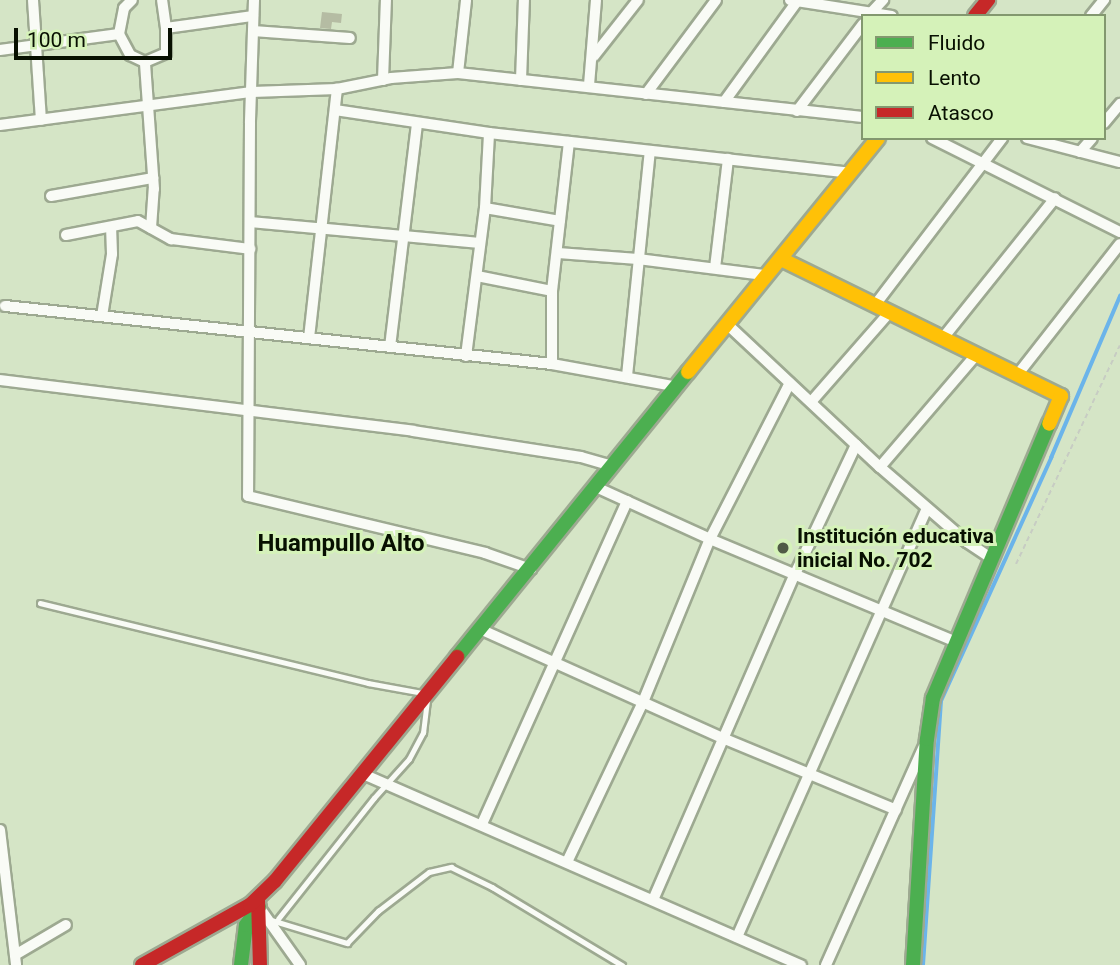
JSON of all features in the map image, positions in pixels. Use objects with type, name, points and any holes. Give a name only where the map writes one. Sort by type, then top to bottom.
[{"type":"main road","points":[[977,14],[988,0]]},
{"type":"main road","points":[[241,965],[246,925],[266,911],[316,834],[728,325],[764,275],[781,259],[876,140]]},
{"type":"main road","points":[[781,259],[888,314],[1059,393],[1062,399],[990,558],[933,698],[927,739],[913,965]]},
{"type":"main road","points":[[142,965],[266,911]]},
{"type":"main road","points":[[260,965],[266,911]]},
{"type":"street","points":[[33,0],[41,120]]},
{"type":"street","points":[[132,0],[124,8],[119,34],[130,55],[145,62],[165,55],[166,28],[162,0]]},
{"type":"street","points":[[254,0],[247,411],[250,498],[485,553],[531,569]]},
{"type":"street","points":[[383,80],[386,0]]},
{"type":"street","points":[[458,73],[466,0]]},
{"type":"street","points":[[521,80],[524,0]]},
{"type":"street","points":[[589,85],[594,57],[596,0]]},
{"type":"street","points":[[594,57],[638,0]]},
{"type":"street","points":[[646,94],[716,0]]},
{"type":"street","points":[[724,102],[795,0],[870,14],[883,0]]},
{"type":"street","points":[[1093,14],[1104,0]]},
{"type":"street","points":[[166,28],[253,16]]},
{"type":"street","points":[[797,111],[861,27]]},
{"type":"street","points":[[254,31],[350,38]]},
{"type":"street","points":[[0,50],[119,34]]},
{"type":"street","points":[[145,62],[146,108],[153,178],[151,228]]},
{"type":"street","points":[[0,125],[146,108],[252,92],[337,89],[383,80],[458,73],[589,85],[646,94],[861,117]]},
{"type":"street","points":[[309,338],[337,89]]},
{"type":"street","points":[[1106,121],[1120,104]]},
{"type":"street","points":[[335,110],[489,133],[850,173]]},
{"type":"street","points":[[390,347],[416,124]]},
{"type":"street","points":[[466,356],[485,208],[489,133]]},
{"type":"street","points":[[936,140],[1120,232]]},
{"type":"street","points":[[875,305],[1000,140]]},
{"type":"street","points":[[1035,140],[1120,162]]},
{"type":"street","points":[[1080,152],[1090,140]]},
{"type":"street","points":[[552,364],[552,292],[569,142]]},
{"type":"street","points":[[627,376],[650,151]]},
{"type":"street","points":[[715,268],[728,159]]},
{"type":"street","points":[[51,196],[153,178]]},
{"type":"street","points":[[943,338],[1055,198]]},
{"type":"street","points":[[485,208],[560,222]]},
{"type":"street","points":[[66,236],[138,221],[171,239],[250,249]]},
{"type":"street","points":[[250,222],[480,243]]},
{"type":"street","points":[[103,316],[112,254],[111,228]]},
{"type":"street","points":[[1018,374],[1120,244]]},
{"type":"street","points":[[558,253],[638,259],[764,275]]},
{"type":"street","points":[[477,276],[552,292]]},
{"type":"street","points":[[5,306],[552,364],[678,387]]},
{"type":"street","points":[[811,402],[888,314]]},
{"type":"street","points":[[728,325],[880,467],[990,558]]},
{"type":"street","points":[[880,467],[976,355]]},
{"type":"street","points":[[0,380],[503,445],[580,457],[613,466]]},
{"type":"street","points":[[567,862],[643,702],[710,539],[790,383]]},
{"type":"street","points":[[653,900],[725,739],[794,574],[856,445]]},
{"type":"street","points":[[596,487],[710,539],[956,642]]},
{"type":"street","points":[[482,824],[627,501]]},
{"type":"street","points":[[737,937],[928,508]]},
{"type":"street","points":[[480,629],[725,739],[896,810]]},
{"type":"street","points":[[826,965],[927,739]]},
{"type":"street","points":[[363,774],[801,965]]},
{"type":"street","points":[[0,830],[16,960],[66,925]]},
{"type":"street","points":[[266,911],[300,965]]},
{"type":"lane","points":[[40,603],[368,683],[428,694],[423,733],[410,759],[266,911],[347,943],[378,911],[429,872],[451,867],[492,887],[622,965]]},
{"type":"path","points":[[1016,564],[1120,345]]},
{"type":"building","points":[[322,12],[342,14],[341,23],[332,22],[331,29],[320,28]]},
{"type":"waterway","points":[[923,965],[941,701],[1051,458],[1120,296]]},
{"type":"traffic: fast","points":[[457,657],[688,372]]},
{"type":"traffic: fast","points":[[913,965],[927,739],[933,698],[1049,424]]},
{"type":"traffic: fast","points":[[241,965],[246,925],[259,907]]},
{"type":"traffic: slow","points":[[688,372],[876,140]]},
{"type":"traffic: slow","points":[[781,259],[1061,396],[1049,424]]},
{"type":"traffic: jam","points":[[977,14],[988,0]]},
{"type":"traffic: jam","points":[[142,965],[250,905],[275,881],[457,657]]},
{"type":"traffic: jam","points":[[258,899],[260,965]]},
{"type":"place","name":"Institución educativa inicial No. 702","points":[[783,548]]},
{"type":"district","name":"Huampullo Alto","points":[[341,544]]}]
